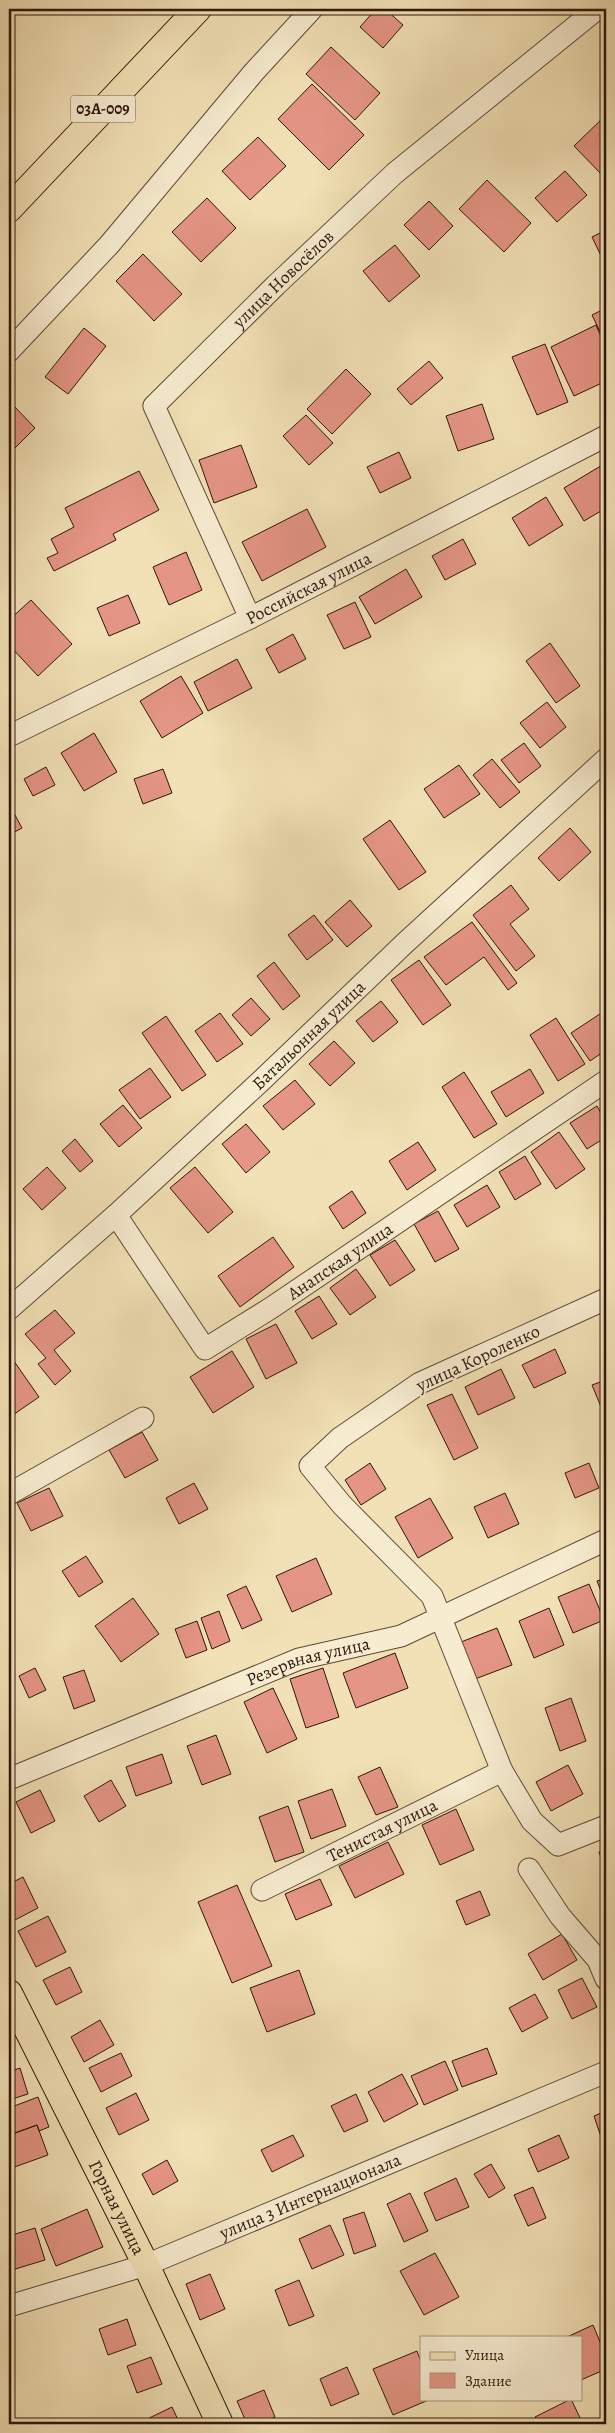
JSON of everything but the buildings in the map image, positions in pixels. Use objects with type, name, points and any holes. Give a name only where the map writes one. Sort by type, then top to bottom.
[{"type":"main road","name":"03А-009","points":[[9,209],[198,9]]},
{"type":"main road","name":"Горная улица","points":[[9,1993],[146,2264],[220,2424]]},
{"type":"street","points":[[9,351],[109,245],[254,72],[312,9]]},
{"type":"street","name":"улица Новосёлов","points":[[250,618],[154,406],[276,285],[395,173],[598,9]]},
{"type":"street","name":"Российская улица","points":[[9,736],[250,618],[606,436]]},
{"type":"street","name":"Батальонная улица","points":[[9,1309],[116,1215],[606,758]]},
{"type":"street","name":"Анапская улица","points":[[116,1215],[205,1349],[279,1302],[606,1081]]},
{"type":"street","name":"улица Короленко","points":[[439,1616],[432,1596],[342,1505],[310,1466],[340,1438],[420,1383],[606,1299]]},
{"type":"street","points":[[9,1494],[143,1418]]},
{"type":"street","name":"Резервная улица","points":[[9,1779],[299,1660],[401,1636],[439,1616],[606,1540]]},
{"type":"street","points":[[439,1616],[502,1771],[532,1820],[558,1845],[606,1826]]},
{"type":"street","name":"Тенистая улица","points":[[262,1890],[502,1771]]},
{"type":"street","points":[[529,1869],[560,1916],[598,1960],[606,1979]]},
{"type":"street","name":"улица 3 Интернационала","points":[[9,2306],[146,2264],[606,2072]]}]
